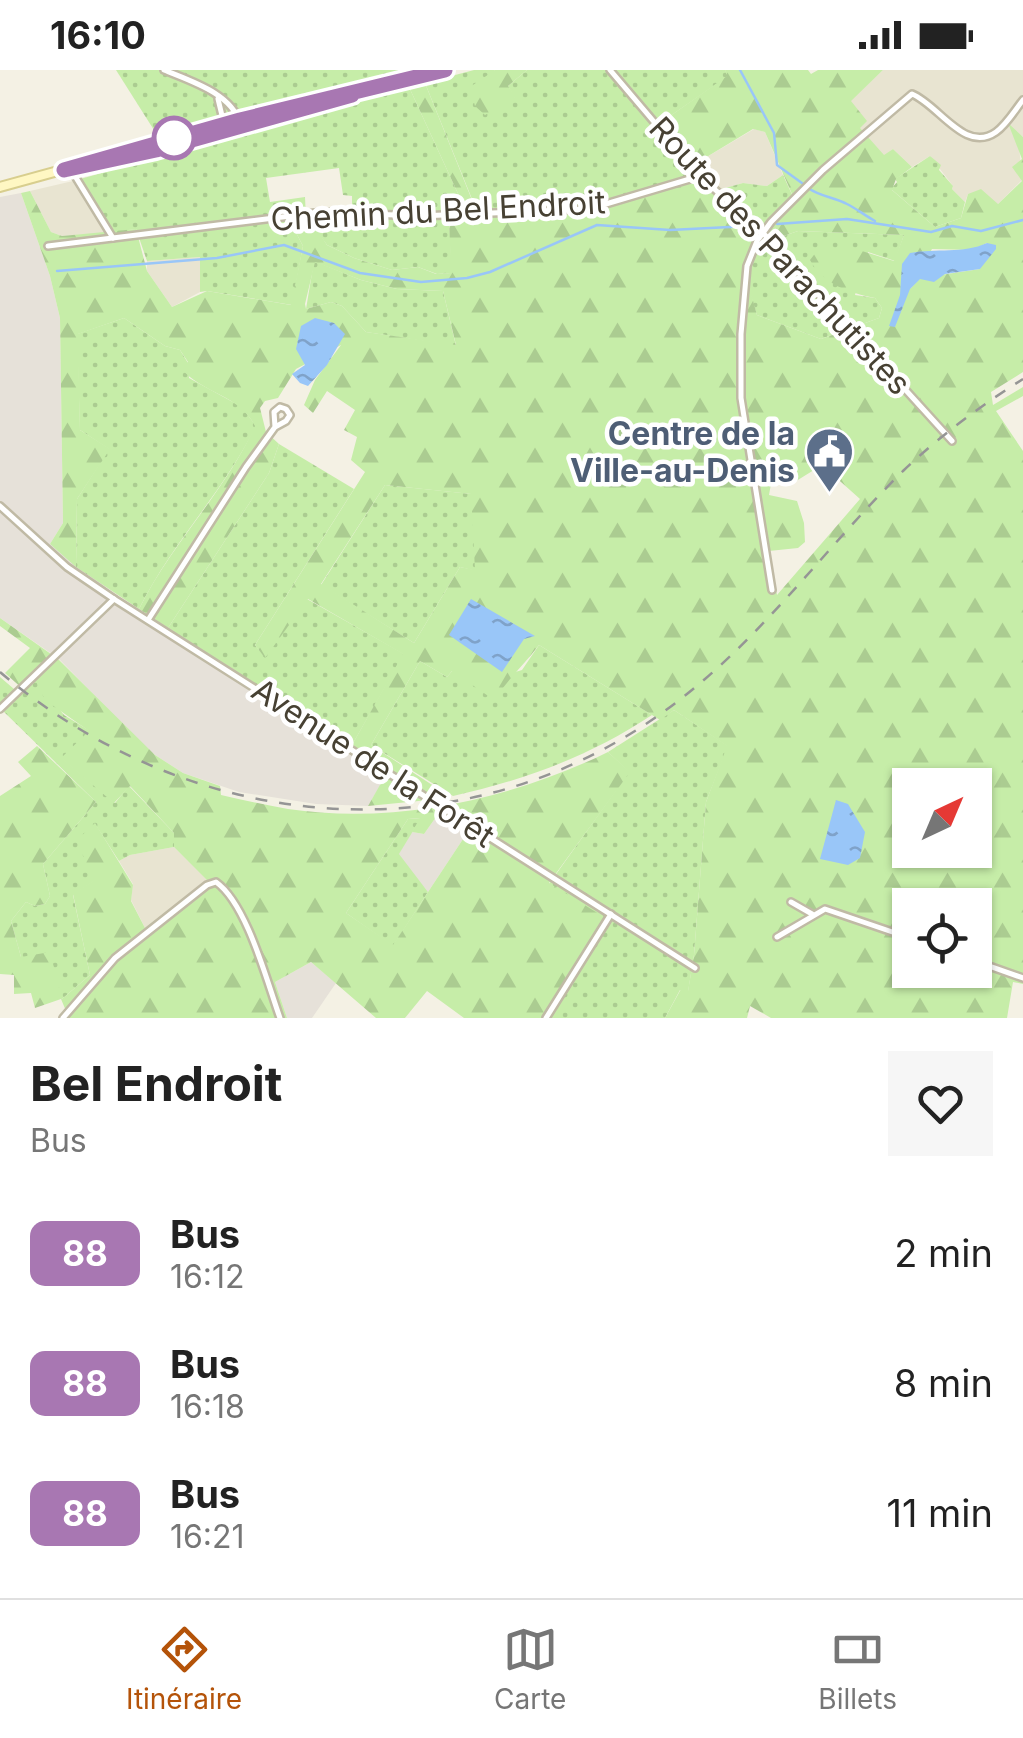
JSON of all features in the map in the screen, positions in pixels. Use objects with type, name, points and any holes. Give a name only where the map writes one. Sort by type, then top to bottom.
[{"type":"main road","points":[[0,186],[445,70]]},
{"type":"main road","points":[[227,128],[240,120],[356,93]]},
{"type":"street","points":[[164,70],[203,86],[240,120]]},
{"type":"street","name":"Route des Parachutistes","points":[[610,70],[700,176],[762,233],[952,441]]},
{"type":"street","points":[[772,590],[742,398],[741,334],[747,266],[762,233],[823,170],[912,94],[970,137],[985,137],[997,131],[1023,100]]},
{"type":"street","points":[[217,96],[227,128]]},
{"type":"street","points":[[69,170],[113,238]]},
{"type":"street","name":"Chemin du Bel Endroit","points":[[48,246],[323,212],[438,216],[590,209],[700,176]]},
{"type":"street","points":[[148,620],[275,427]]},
{"type":"street","name":"Avenue de la Forêt","points":[[0,506],[53,556],[114,599],[696,968]]},
{"type":"street","points":[[0,709],[114,599]]},
{"type":"street","points":[[62,1018],[115,958],[194,894],[216,882],[226,889],[248,931],[280,1018]]},
{"type":"street","points":[[791,902],[812,914]]},
{"type":"street","points":[[777,937],[825,909],[892,932]]},
{"type":"street","points":[[546,1018],[610,914]]},
{"type":"street","points":[[992,967],[1023,978]]},
{"type":"shaded area","points":[[883,70],[1023,70],[1023,137],[1010,127],[1019,145],[1022,180],[997,205],[968,194],[965,202],[930,156],[912,167],[893,149],[884,156],[859,128],[850,101]]},
{"type":"shaded area","points":[[754,129],[765,132],[783,175],[767,186],[743,183],[718,190],[695,164]]},
{"type":"shaded area","points":[[73,181],[106,233],[62,236],[51,232],[30,191]]},
{"type":"shaded area","points":[[21,193],[60,318],[63,523],[50,544],[113,593],[390,769],[368,806],[316,804],[239,792],[183,773],[131,733],[59,659],[0,618],[0,197]]},
{"type":"shaded area","points":[[200,257],[200,292],[172,307],[147,271],[147,261]]},
{"type":"shaded area","points":[[441,810],[469,830],[428,892],[398,855],[412,832],[424,834]]},
{"type":"shaded area","points":[[174,847],[208,880],[145,928],[131,900],[133,884],[119,861],[130,855]]},
{"type":"shaded area","points":[[311,962],[336,983],[312,1018],[287,1018],[275,982]]},
{"type":"green space","points":[[116,70],[403,70],[159,138]]},
{"type":"green space","points":[[474,70],[495,70],[492,75],[515,98],[508,86],[527,70],[725,70],[728,76],[663,121],[706,177],[589,211],[449,219],[452,273],[437,274],[418,267],[392,270],[327,245],[317,231],[328,215],[352,216],[352,196],[343,195],[339,168],[266,178],[270,202],[305,197],[306,218],[291,223],[303,246],[292,305],[200,292],[200,257],[147,261],[136,229],[106,233],[73,181],[409,87],[460,198],[472,199],[425,83]]},
{"type":"green space","points":[[495,70],[527,70],[508,86],[516,97],[485,115],[475,106],[470,87]]},
{"type":"green space","points":[[725,70],[808,70],[811,74],[818,70],[883,70],[851,101],[867,121],[860,128],[884,155],[893,149],[912,167],[896,179],[892,190],[935,227],[961,218],[968,194],[981,189],[998,204],[1022,181],[1012,167],[1022,159],[1008,123],[1023,137],[1023,372],[991,392],[993,405],[1023,387],[1023,396],[996,411],[1023,451],[1023,984],[1013,982],[1007,1018],[771,1018],[750,1006],[747,1018],[665,1018],[681,989],[688,991],[706,802],[727,746],[674,710],[660,720],[539,645],[494,700],[452,671],[447,677],[420,661],[371,745],[443,792],[439,799],[368,806],[389,769],[352,745],[403,654],[308,599],[265,658],[255,645],[365,472],[351,460],[357,437],[344,430],[355,410],[327,391],[313,413],[304,405],[315,380],[341,345],[296,369],[278,398],[265,401],[260,408],[266,432],[279,444],[269,473],[168,628],[139,609],[166,562],[229,473],[255,426],[240,407],[181,368],[188,362],[180,350],[165,346],[124,318],[78,334],[80,430],[110,449],[77,499],[76,567],[50,544],[63,523],[60,318],[21,193],[30,191],[51,232],[62,236],[136,229],[147,271],[172,307],[207,291],[291,305],[303,246],[291,223],[328,215],[318,231],[327,245],[354,258],[392,270],[418,267],[436,274],[451,273],[449,218],[589,211],[706,177],[756,233],[747,279],[757,315],[821,339],[879,318],[882,308],[875,298],[829,281],[810,260],[817,251],[849,247],[894,261],[904,235],[798,231],[775,239],[767,230],[795,201],[765,132],[753,129],[695,164],[663,121],[727,76]],"holes":[[[987,243],[980,269],[920,278],[910,289],[932,249],[972,250]],[[315,262],[397,289],[443,291],[456,345],[366,332],[342,306],[331,302],[306,309]],[[822,465],[860,499],[777,595],[769,551],[798,548],[805,542],[804,523],[797,501],[769,495],[772,478],[793,483]],[[385,485],[471,494],[475,570],[460,567],[414,643],[321,584]]]},
{"type":"green space","points":[[425,83],[472,200],[460,198],[409,87]]},
{"type":"green space","points":[[930,156],[941,165],[939,170],[965,202],[961,218],[935,227],[891,189],[895,179]]},
{"type":"green space","points":[[783,175],[795,201],[775,239],[798,231],[904,235],[895,261],[868,252],[855,295],[875,298],[882,308],[879,318],[821,339],[757,315],[718,190],[743,183],[767,186]]},
{"type":"green space","points":[[314,261],[397,289],[443,291],[456,346],[366,332],[342,306],[331,302],[306,309]]},
{"type":"green space","points":[[124,318],[165,346],[180,350],[188,363],[189,378],[242,407],[256,426],[139,609],[76,567],[77,499],[109,449],[80,430],[77,334]]},
{"type":"green space","points":[[279,444],[354,489],[255,645],[265,657],[307,599],[404,654],[352,745],[168,628],[269,473]]},
{"type":"green space","points":[[385,485],[472,494],[476,571],[460,567],[414,643],[321,585]]},
{"type":"green space","points":[[0,618],[58,659],[155,755],[183,773],[220,786],[221,795],[263,804],[329,813],[370,813],[453,804],[533,783],[608,752],[630,772],[549,883],[604,917],[541,1018],[464,1018],[427,991],[405,1018],[376,1018],[311,962],[275,982],[287,1018],[69,1018],[61,999],[35,1008],[31,993],[14,994],[14,975],[0,974],[0,796],[31,776],[18,762],[37,746],[96,802],[43,864],[50,896],[45,904],[35,906],[26,902],[11,921],[21,957],[50,952],[62,999],[90,975],[73,894],[93,881],[77,840],[95,823],[133,885],[131,901],[145,928],[207,880],[174,847],[174,833],[130,786],[114,803],[61,758],[89,731],[45,700],[36,681],[25,691],[5,673],[30,648],[0,626]],"holes":[[[441,810],[469,830],[393,945],[346,913],[408,819],[420,818],[412,832],[424,834]]]},
{"type":"green space","points":[[539,645],[652,715],[605,743],[556,765],[453,796],[371,745],[420,661],[447,677],[452,671],[512,673],[522,670]]},
{"type":"green space","points":[[0,677],[21,695],[36,680],[64,715],[90,731],[62,758],[115,803],[129,786],[174,833],[174,847],[130,855],[119,861],[95,824],[94,881],[73,895],[90,975],[62,999],[21,957],[11,921],[26,902],[35,906],[45,904],[50,896],[43,864],[96,802],[0,708]]},
{"type":"green space","points":[[674,710],[728,746],[706,802],[688,992],[680,990],[665,1018],[542,1018],[603,917],[549,884],[629,772],[608,752]]},
{"type":"green space","points":[[421,818],[399,854],[428,892],[393,946],[346,913],[408,819]]},
{"type":"water","points":[[996,245],[996,249],[980,269],[945,274],[934,282],[920,279],[910,289],[895,327],[889,326],[900,295],[902,264],[910,253]]},
{"type":"water","points":[[315,318],[334,323],[345,334],[327,365],[308,386],[292,374],[305,365],[296,349],[301,326]]},
{"type":"water","points":[[471,599],[535,636],[524,639],[502,672],[449,635]]},
{"type":"water","points":[[836,800],[848,804],[865,832],[860,858],[848,865],[820,859]]},
{"type":"waterway","points":[[740,70],[774,133],[777,165],[806,186]]},
{"type":"waterway","points":[[808,188],[875,221]]},
{"type":"waterway","points":[[777,224],[847,219],[931,232],[952,226],[981,231],[1023,220]]},
{"type":"waterway","points":[[57,271],[217,258],[284,245],[360,273],[421,282],[490,272],[597,225],[670,230],[750,226]]},
{"type":"railway","points":[[0,672],[81,730],[168,773],[259,799],[352,809],[445,803],[536,779],[623,738],[705,679],[757,629],[903,471],[961,422],[1023,379]]},
{"type":"bus line","name":"88","points":[[352,95],[156,150],[64,170],[240,120],[445,70]]},
{"type":"place","name":"Centre de la Ville-au-Denis","points":[[830,494]]}]
